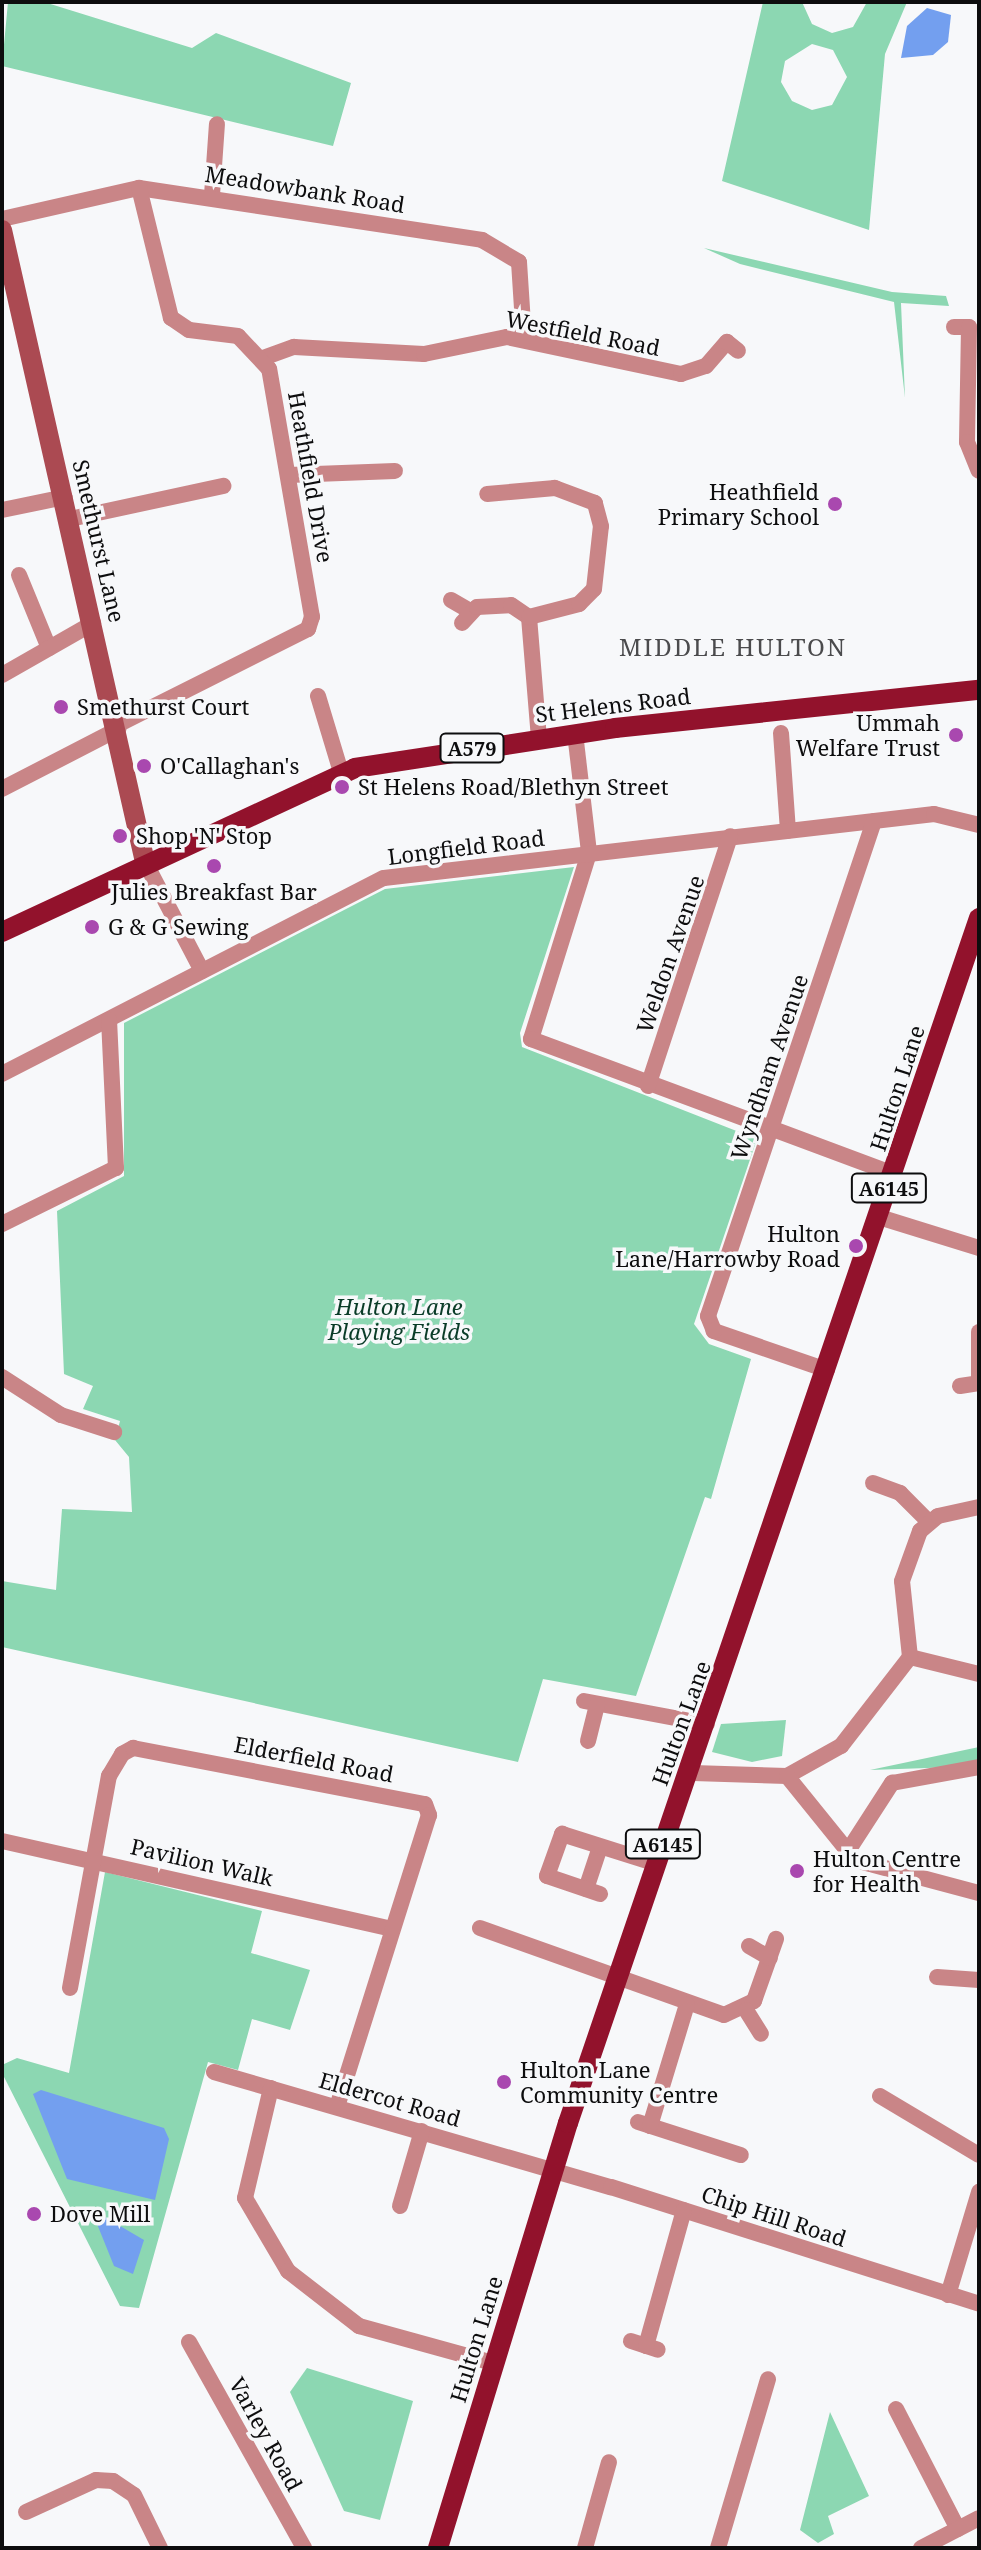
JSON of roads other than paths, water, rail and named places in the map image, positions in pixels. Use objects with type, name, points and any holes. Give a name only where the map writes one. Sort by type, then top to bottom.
[{"type":"main road","name":"St Helens Road","points":[[3,929],[341,772],[575,733],[979,690]]},
{"type":"main road","name":"Hulton Lane","points":[[438,2548],[554,2170],[657,1864],[693,1773],[979,918]]},
{"type":"street","points":[[212,195],[217,124]]},
{"type":"street","points":[[139,188],[171,318],[189,330],[238,336],[263,358]]},
{"type":"street","name":"Meadowbank Road","points":[[2,219],[139,188],[212,195],[499,245],[523,275],[524,340]]},
{"type":"street","name":"Smethurst Lane","points":[[2,230],[70,519],[145,862]]},
{"type":"street","points":[[954,327],[969,327],[967,442],[979,471]]},
{"type":"street","name":"Westfield Road","points":[[263,358],[294,347],[414,354],[492,338],[524,340],[681,374],[706,366],[727,342],[738,351]]},
{"type":"street","name":"Heathfield Drive","points":[[117,727],[311,627],[289,475],[263,358]]},
{"type":"street","points":[[289,475],[395,471]]},
{"type":"street","points":[[70,519],[223,486]]},
{"type":"street","points":[[451,600],[465,617],[499,603],[529,617],[591,595],[599,510],[586,497],[555,488],[487,494]]},
{"type":"street","points":[[3,515],[65,497]]},
{"type":"street","points":[[19,575],[33,601],[49,648]]},
{"type":"street","points":[[529,617],[530,663],[539,738]]},
{"type":"street","points":[[2,675],[93,623]]},
{"type":"street","points":[[318,696],[341,772]]},
{"type":"street","points":[[2,789],[117,727]]},
{"type":"street","points":[[575,733],[589,853],[529,1034],[648,1086],[894,1174]]},
{"type":"street","points":[[781,733],[788,831]]},
{"type":"street","name":"Longfield Road","points":[[2,1074],[384,878],[943,814],[979,825]]},
{"type":"street","name":"Wyndham Avenue","points":[[827,1370],[711,1327],[708,1316],[874,821]]},
{"type":"street","name":"Weldon Avenue","points":[[648,1086],[730,836]]},
{"type":"street","points":[[145,862],[202,971]]},
{"type":"street","points":[[2,1224],[116,1168],[109,1020]]},
{"type":"street","points":[[879,1217],[979,1248]]},
{"type":"street","points":[[960,1386],[979,1383],[979,1332]]},
{"type":"street","points":[[2,1377],[61,1415],[114,1432]]},
{"type":"street","points":[[873,1483],[928,1521]]},
{"type":"street","points":[[693,1773],[787,1776],[841,1746],[910,1657],[902,1581],[912,1545],[928,1521],[979,1507]]},
{"type":"street","points":[[910,1657],[979,1674]]},
{"type":"street","points":[[588,1741],[590,1702],[707,1724]]},
{"type":"street","name":"Elderfield Road","points":[[70,1988],[113,1762],[133,1748],[412,1800],[429,1815],[337,2107]]},
{"type":"street","points":[[846,1854],[892,1783],[979,1767]]},
{"type":"street","points":[[787,1776],[846,1854],[979,1893]]},
{"type":"street","points":[[600,1847],[593,1892],[547,1876],[562,1834],[657,1864]]},
{"type":"street","name":"Pavilion Walk","points":[[2,1841],[94,1859],[392,1929]]},
{"type":"street","points":[[480,1928],[687,2004],[724,2015],[746,2010]]},
{"type":"street","points":[[746,2010],[776,1939]]},
{"type":"street","points":[[749,1946],[770,1958]]},
{"type":"street","points":[[937,1977],[979,1980]]},
{"type":"street","points":[[687,2004],[644,2124],[741,2155]]},
{"type":"street","points":[[746,2010],[761,2034]]},
{"type":"street","name":"Eldercot Road","points":[[214,2072],[554,2170]]},
{"type":"street","points":[[271,2088],[245,2198],[288,2271],[359,2326],[493,2363]]},
{"type":"street","points":[[880,2096],[908,2106],[979,2155]]},
{"type":"street","points":[[400,2206],[422,2131]]},
{"type":"street","name":"Chip Hill Road","points":[[554,2170],[979,2304]]},
{"type":"street","points":[[948,2295],[979,2192]]},
{"type":"street","points":[[645,2345],[684,2210]]},
{"type":"street","name":"Varley Road","points":[[189,2342],[304,2548]]},
{"type":"street","points":[[718,2548],[769,2379]]},
{"type":"street","points":[[896,2409],[958,2529]]},
{"type":"street","points":[[585,2548],[610,2462]]},
{"type":"street","points":[[26,2512],[96,2480],[113,2481],[134,2495],[160,2548]]},
{"type":"street","points":[[921,2548],[979,2518]]},
{"type":"water","points":[[927,8],[951,15],[948,42],[933,55],[901,58],[907,26]]},
{"type":"water","points":[[41,2090],[164,2128],[169,2139],[155,2200],[67,2179],[33,2094]]},
{"type":"water","points":[[91,2209],[144,2240],[133,2274],[114,2266]]},
{"type":"place","name":"Heathfield Primary School","points":[[835,504]]},
{"type":"place","name":"Smethurst Court","points":[[61,707]]},
{"type":"place","name":"Ummah Welfare Trust","points":[[956,735]]},
{"type":"place","name":"O'Callaghan's","points":[[144,766]]},
{"type":"place","name":"St Helens Road/Blethyn Street","points":[[342,787]]},
{"type":"place","name":"Shop 'N' Stop","points":[[120,836]]},
{"type":"place","name":"Julies Breakfast Bar","points":[[214,866]]},
{"type":"place","name":"G & G Sewing","points":[[92,927]]},
{"type":"place","name":"Hulton Lane/Harrowby Road","points":[[856,1246]]},
{"type":"place","name":"Hulton Centre for Health","points":[[797,1871]]},
{"type":"place","name":"Hulton Lane Community Centre","points":[[504,2082]]},
{"type":"place","name":"Dove Mill","points":[[34,2214]]},
{"type":"district","name":"MIDDLE HULTON","points":[[733,647]]},
{"type":"park label","name":"Hulton Lane Playing Fields","points":[[399,1318]]}]
